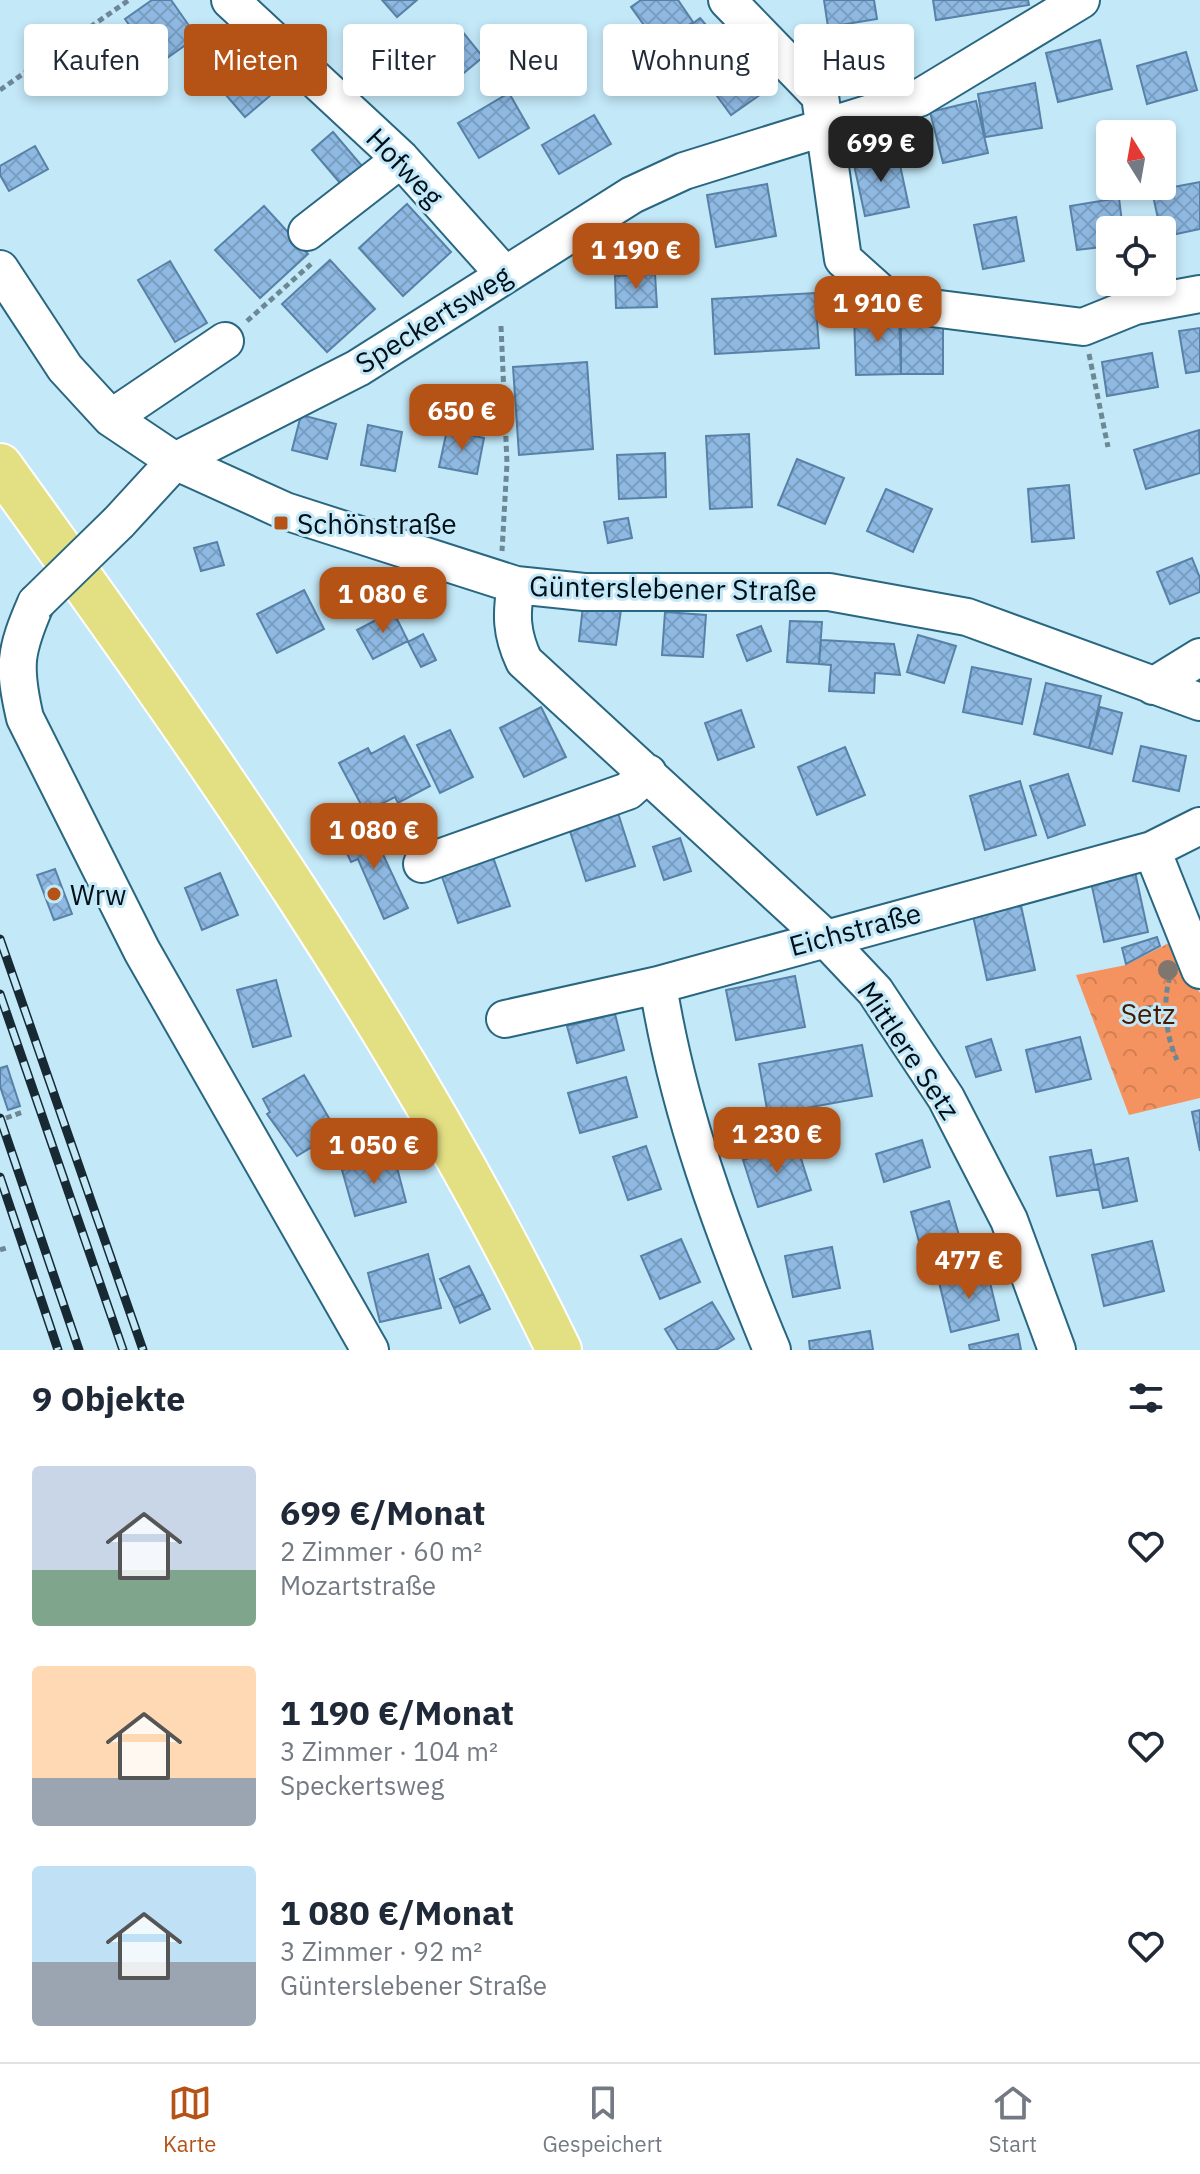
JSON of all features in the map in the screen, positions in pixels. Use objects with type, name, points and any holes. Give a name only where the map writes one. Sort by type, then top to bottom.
[{"type":"main road","points":[[0,466],[169,701],[401,1057],[508,1246],[559,1350]]},
{"type":"street","name":"Hofweg","points":[[230,0],[401,159],[504,274]]},
{"type":"street","points":[[727,0],[820,96],[843,259],[892,303],[1083,327],[1135,306],[1200,294]]},
{"type":"street","name":"Speckertsweg","points":[[175,461],[358,368],[632,195],[684,171],[919,98],[1081,0]]},
{"type":"street","points":[[307,232],[401,159]]},
{"type":"street","name":"Günterslebener Straße","points":[[0,269],[65,368],[111,418],[175,461],[285,511],[516,585],[584,592],[829,592],[967,617],[1200,702]]},
{"type":"street","points":[[111,418],[225,341]]},
{"type":"street","points":[[175,461],[119,522],[36,603],[18,645],[16,681],[25,718],[142,951],[370,1350]]},
{"type":"street","name":"Mittlere Setz","points":[[516,585],[511,618],[513,639],[524,661],[824,937],[875,991],[946,1098],[1009,1220],[1057,1350]]},
{"type":"street","points":[[1153,686],[1200,657]]},
{"type":"street","points":[[422,864],[628,791],[648,773]]},
{"type":"street","name":"Eichstraße","points":[[505,1019],[658,985],[824,937],[1152,850],[1200,826]]},
{"type":"street","points":[[1152,850],[1195,957]]},
{"type":"street","points":[[658,985],[668,1050],[714,1203],[772,1350]]},
{"type":"path","points":[[0,90],[129,0]]},
{"type":"path","points":[[225,341],[324,252],[307,232]]},
{"type":"path","points":[[501,326],[507,463],[502,560],[516,585]]},
{"type":"path","points":[[1083,327],[1108,447]]},
{"type":"path","points":[[1177,1060],[1171,1046],[1165,992],[1177,953],[1195,957]]},
{"type":"path","points":[[6,1118],[23,1112]]},
{"type":"green space","name":"Setz","points":[[1171,942],[1200,993],[1200,1098],[1129,1115],[1076,975],[1126,965]]},
{"type":"building","points":[[152,0],[171,0],[188,24],[184,24],[184,46],[168,57],[168,24],[128,24],[125,19]]},
{"type":"building","points":[[382,0],[417,0],[397,17]]},
{"type":"building","points":[[641,0],[678,0],[693,22],[643,24],[631,7]]},
{"type":"building","points":[[824,0],[874,0],[877,19],[828,24]]},
{"type":"building","points":[[933,0],[1028,0],[1029,5],[936,20]]},
{"type":"building","points":[[464,34],[480,53],[480,59],[464,73]]},
{"type":"building","points":[[1100,40],[1112,89],[1058,102],[1046,53]]},
{"type":"building","points":[[1186,52],[1197,90],[1147,104],[1137,66]]},
{"type":"building","points":[[1035,83],[1042,128],[985,137],[978,94]]},
{"type":"building","points":[[227,96],[270,96],[245,117]]},
{"type":"building","points":[[504,96],[511,96],[529,128],[479,158],[458,123]]},
{"type":"building","points":[[717,96],[758,96],[731,115]]},
{"type":"building","points":[[976,101],[988,153],[943,163],[930,112]]},
{"type":"building","points":[[594,115],[611,144],[559,174],[542,145]]},
{"type":"building","points":[[333,132],[367,172],[346,190],[312,150]]},
{"type":"building","points":[[35,146],[48,169],[9,191],[0,175],[0,166]]},
{"type":"building","points":[[897,151],[909,207],[865,216],[853,160]]},
{"type":"building","points":[[1200,182],[1200,229],[1176,234],[1176,216],[1157,216],[1154,200],[1176,200],[1176,186]]},
{"type":"building","points":[[767,184],[776,236],[716,247],[707,195]]},
{"type":"building","points":[[1119,200],[1121,216],[1096,216],[1096,248],[1077,250],[1070,206]]},
{"type":"building","points":[[407,204],[451,252],[403,296],[359,248]]},
{"type":"building","points":[[264,206],[308,254],[260,298],[215,250]]},
{"type":"building","points":[[1016,217],[1024,261],[983,269],[974,225]]},
{"type":"building","points":[[330,260],[375,309],[327,352],[282,304]]},
{"type":"building","points":[[170,261],[207,323],[175,342],[138,280]]},
{"type":"building","points":[[655,274],[657,307],[616,308],[615,276]]},
{"type":"building","points":[[815,293],[819,348],[715,354],[712,299]]},
{"type":"building","points":[[899,314],[901,374],[856,375],[854,315]]},
{"type":"building","points":[[901,327],[943,327],[943,374],[901,374]]},
{"type":"building","points":[[1200,328],[1200,371],[1186,373],[1179,331]]},
{"type":"building","points":[[1152,353],[1158,387],[1107,396],[1102,362]]},
{"type":"building","points":[[587,362],[593,449],[519,455],[513,367]]},
{"type":"building","points":[[301,415],[336,424],[327,459],[292,450]]},
{"type":"building","points":[[368,425],[402,432],[395,471],[361,465]]},
{"type":"building","points":[[447,430],[484,438],[477,474],[439,467]]},
{"type":"building","points":[[1199,430],[1200,473],[1146,489],[1134,450]]},
{"type":"building","points":[[749,434],[752,507],[710,509],[706,436]]},
{"type":"building","points":[[665,453],[666,497],[619,499],[617,455]]},
{"type":"building","points":[[797,459],[844,478],[825,524],[778,505]]},
{"type":"building","points":[[1069,485],[1074,538],[1032,542],[1028,489]]},
{"type":"building","points":[[886,489],[932,509],[913,552],[867,531]]},
{"type":"building","points":[[628,518],[632,538],[608,543],[604,522]]},
{"type":"building","points":[[217,542],[224,565],[201,571],[194,548]]},
{"type":"building","points":[[1192,558],[1200,578],[1200,592],[1170,604],[1157,572]]},
{"type":"building","points":[[304,590],[324,629],[277,653],[257,614]]},
{"type":"building","points":[[583,606],[621,610],[616,645],[579,641]]},
{"type":"building","points":[[393,611],[408,641],[373,659],[357,630]]},
{"type":"building","points":[[665,612],[706,615],[703,657],[662,655]]},
{"type":"building","points":[[790,621],[822,622],[819,664],[787,662]]},
{"type":"building","points":[[761,626],[771,651],[747,661],[737,635]]},
{"type":"building","points":[[423,634],[436,660],[421,667],[408,642]]},
{"type":"building","points":[[918,635],[956,646],[944,683],[907,672]]},
{"type":"building","points":[[821,640],[894,644],[900,675],[875,673],[874,693],[829,691],[831,665],[819,664]]},
{"type":"building","points":[[972,667],[1031,679],[1022,724],[963,712]]},
{"type":"building","points":[[1046,683],[1101,696],[1089,748],[1034,734]]},
{"type":"building","points":[[541,707],[566,757],[524,777],[500,728]]},
{"type":"building","points":[[1100,707],[1122,713],[1112,754],[1089,748]]},
{"type":"building","points":[[741,710],[754,747],[718,760],[705,723]]},
{"type":"building","points":[[450,730],[473,777],[440,793],[417,745]]},
{"type":"building","points":[[404,736],[430,786],[398,803],[395,797],[365,812],[339,763],[368,748],[371,754]]},
{"type":"building","points":[[1141,746],[1186,756],[1179,791],[1133,781]]},
{"type":"building","points":[[845,747],[865,795],[817,815],[798,767]]},
{"type":"building","points":[[1068,774],[1085,825],[1048,838],[1030,786]]},
{"type":"building","points":[[1020,781],[1036,835],[985,850],[970,796]]},
{"type":"building","points":[[617,810],[635,866],[586,881],[568,825]]},
{"type":"building","points":[[351,823],[359,839],[370,834],[377,850],[380,848],[408,908],[384,919],[358,859],[351,862],[336,830]]},
{"type":"building","points":[[680,838],[691,871],[664,880],[653,847]]},
{"type":"building","points":[[492,854],[510,906],[458,923],[440,871]]},
{"type":"building","name":"Wrw","points":[[55,869],[72,914],[54,920],[37,875]]},
{"type":"building","points":[[1135,872],[1148,932],[1104,942],[1091,882]]},
{"type":"building","points":[[220,873],[238,915],[202,930],[185,888]]},
{"type":"building","points":[[1020,901],[1035,970],[987,980],[972,911]]},
{"type":"building","points":[[1157,937],[1160,946],[1126,964],[1122,948]]},
{"type":"building","points":[[795,976],[805,1027],[736,1040],[726,990]]},
{"type":"building","points":[[276,980],[291,1036],[253,1047],[237,990]]},
{"type":"building","points":[[615,1014],[624,1050],[577,1063],[567,1026]]},
{"type":"building","points":[[1080,1037],[1091,1079],[1036,1092],[1026,1050]]},
{"type":"building","points":[[991,1039],[1001,1070],[976,1077],[966,1047]]},
{"type":"building","points":[[862,1045],[872,1096],[768,1115],[759,1064]]},
{"type":"building","points":[[7,1066],[20,1106],[8,1110],[0,1086],[0,1068]]},
{"type":"building","points":[[304,1075],[337,1132],[297,1156],[267,1114],[270,1112],[263,1099]]},
{"type":"building","points":[[626,1077],[637,1117],[580,1133],[568,1093]]},
{"type":"building","points":[[1200,1110],[1200,1151],[1192,1112]]},
{"type":"building","points":[[922,1140],[930,1167],[884,1182],[876,1154]]},
{"type":"building","points":[[796,1143],[811,1190],[758,1207],[743,1160]]},
{"type":"building","points":[[646,1146],[661,1189],[628,1200],[613,1157]]},
{"type":"building","points":[[1091,1150],[1099,1189],[1057,1196],[1050,1157]]},
{"type":"building","points":[[394,1156],[406,1202],[355,1216],[342,1170]]},
{"type":"building","points":[[1128,1158],[1137,1201],[1103,1208],[1094,1165]]},
{"type":"building","points":[[949,1201],[961,1242],[922,1253],[911,1212]]},
{"type":"building","points":[[681,1239],[700,1282],[660,1299],[641,1256]]},
{"type":"building","points":[[1152,1241],[1164,1291],[1104,1306],[1092,1255]]},
{"type":"building","points":[[832,1247],[840,1288],[793,1297],[785,1256]]},
{"type":"building","points":[[428,1254],[441,1308],[380,1322],[368,1273]]},
{"type":"building","points":[[469,1266],[483,1294],[454,1308],[440,1279]]},
{"type":"building","points":[[987,1270],[999,1320],[951,1332],[939,1282]]},
{"type":"building","points":[[483,1294],[490,1309],[460,1323],[454,1308]]},
{"type":"building","points":[[712,1302],[734,1339],[716,1350],[678,1350],[665,1329]]},
{"type":"building","points":[[870,1331],[873,1350],[810,1350],[809,1341]]},
{"type":"building","points":[[1018,1334],[1021,1350],[970,1350],[969,1345]]},
{"type":"railway","points":[[0,939],[143,1350]]},
{"type":"railway","points":[[0,994],[123,1350]]},
{"type":"railway","points":[[0,1118],[79,1350]]},
{"type":"railway","points":[[0,1177],[58,1350]]},
{"type":"place","name":"Schönstraße","points":[[281,523]]},
{"type":"place","name":"Wrw","points":[[54,894]]}]
